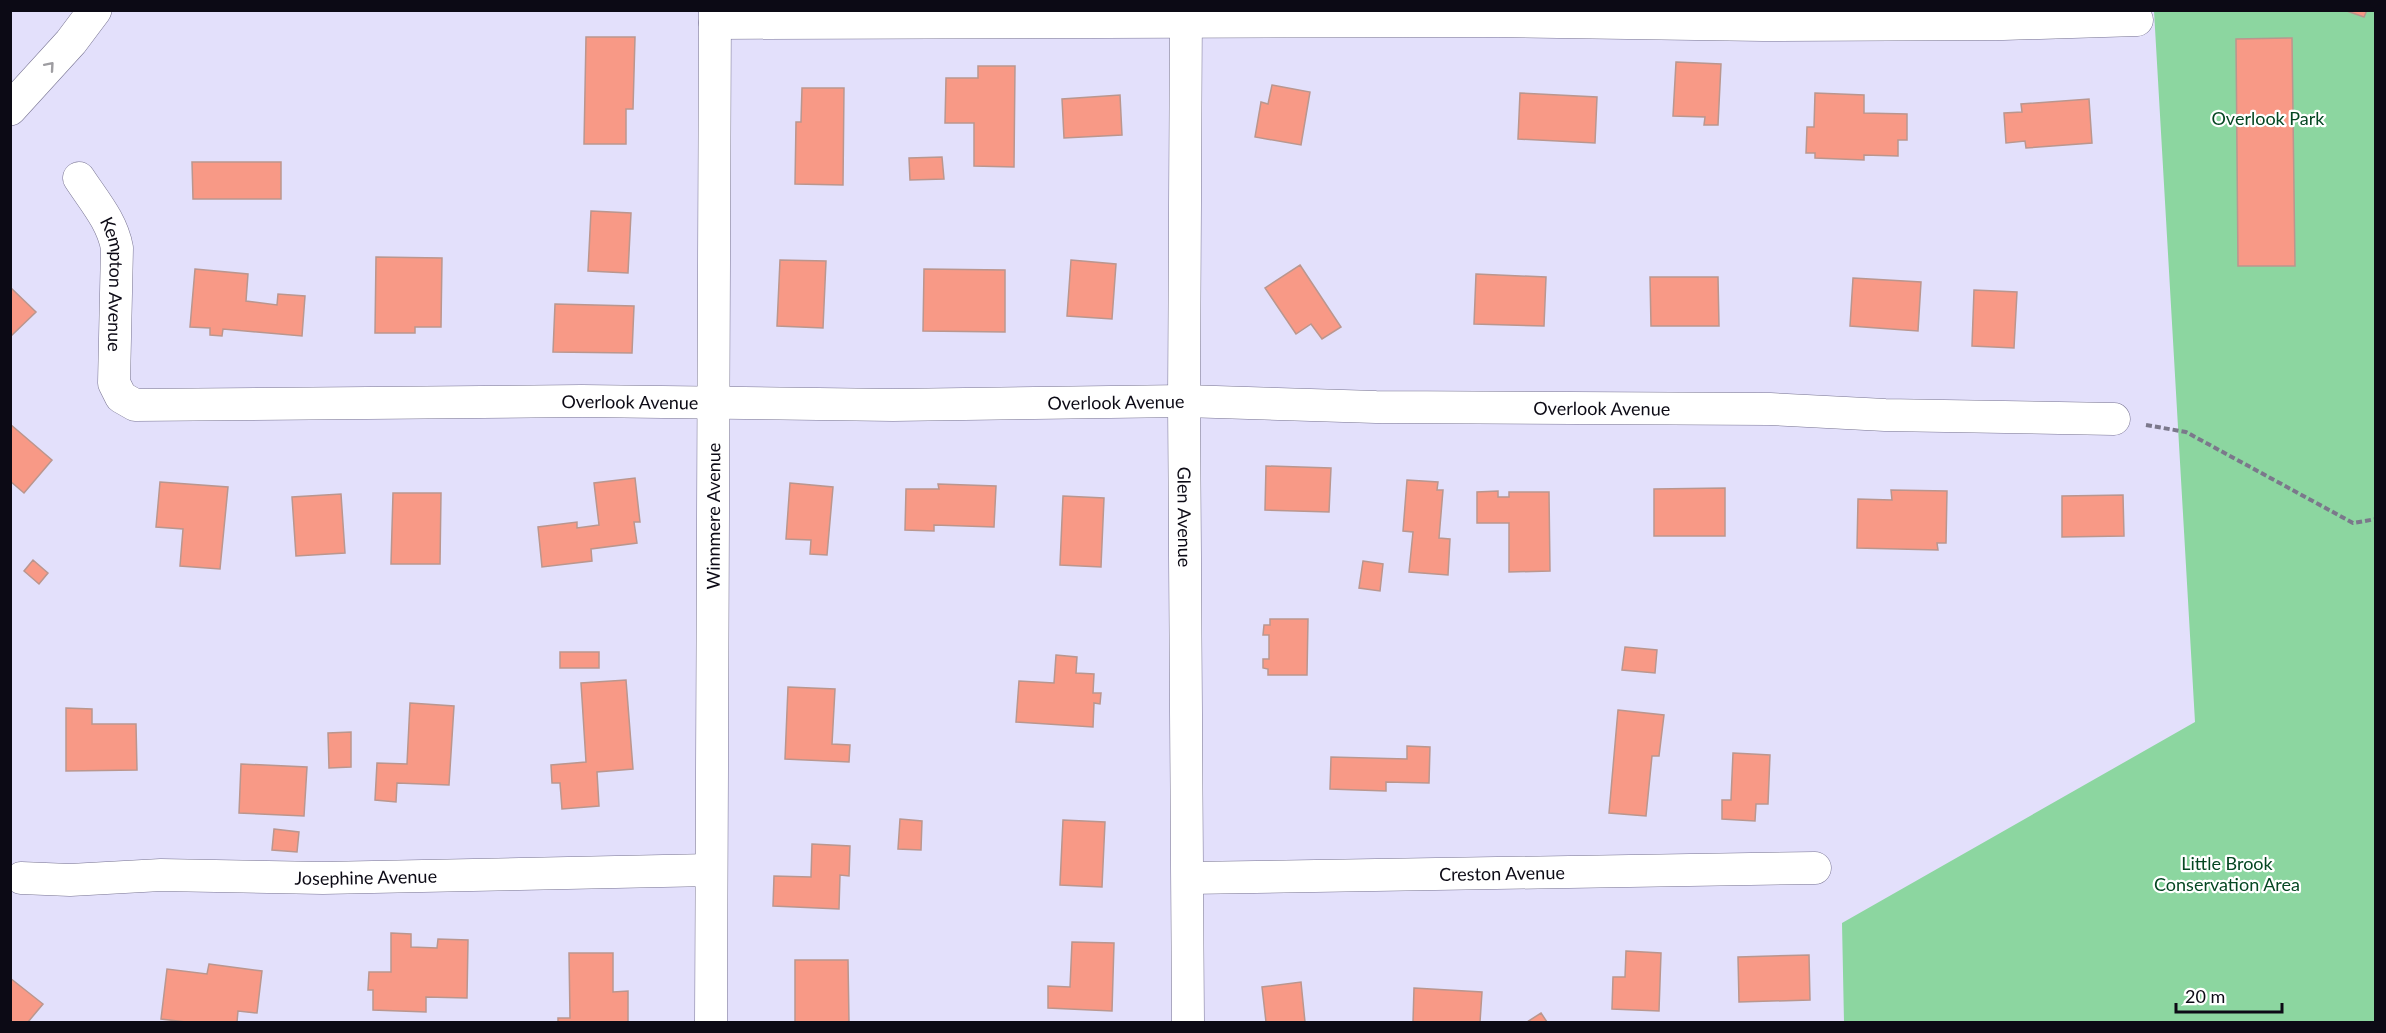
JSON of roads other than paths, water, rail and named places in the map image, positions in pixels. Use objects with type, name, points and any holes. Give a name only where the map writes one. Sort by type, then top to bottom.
[{"type":"highway","points":[[10,109],[71,42],[95,10]]},
{"type":"street","points":[[715,17],[1186,16],[1751,25],[1906,17],[2003,24],[2137,20]]},
{"type":"street","name":"Glen Avenue","points":[[1186,16],[1184,401],[1188,1023]]},
{"type":"street","name":"Winnmere Avenue","points":[[711,1023],[715,17]]},
{"type":"street","name":"Kempton Avenue","points":[[79,178],[110,224],[117,248],[114,378],[121,397]]},
{"type":"street","name":"Overlook Avenue","points":[[121,397],[130,403],[140,405],[582,401],[893,405],[1184,401],[1376,407],[1770,409],[1886,415],[2114,419]]},
{"type":"street","name":"Creston Avenue","points":[[1188,878],[1815,868]]},
{"type":"street","name":"Josephine Avenue","points":[[21,878],[70,880],[161,875],[323,878],[711,870]]},
{"type":"park label","name":"Overlook Park","points":[[2268,118]]},
{"type":"park label","name":"Little Brook Conservation Area","points":[[2227,873]]}]
